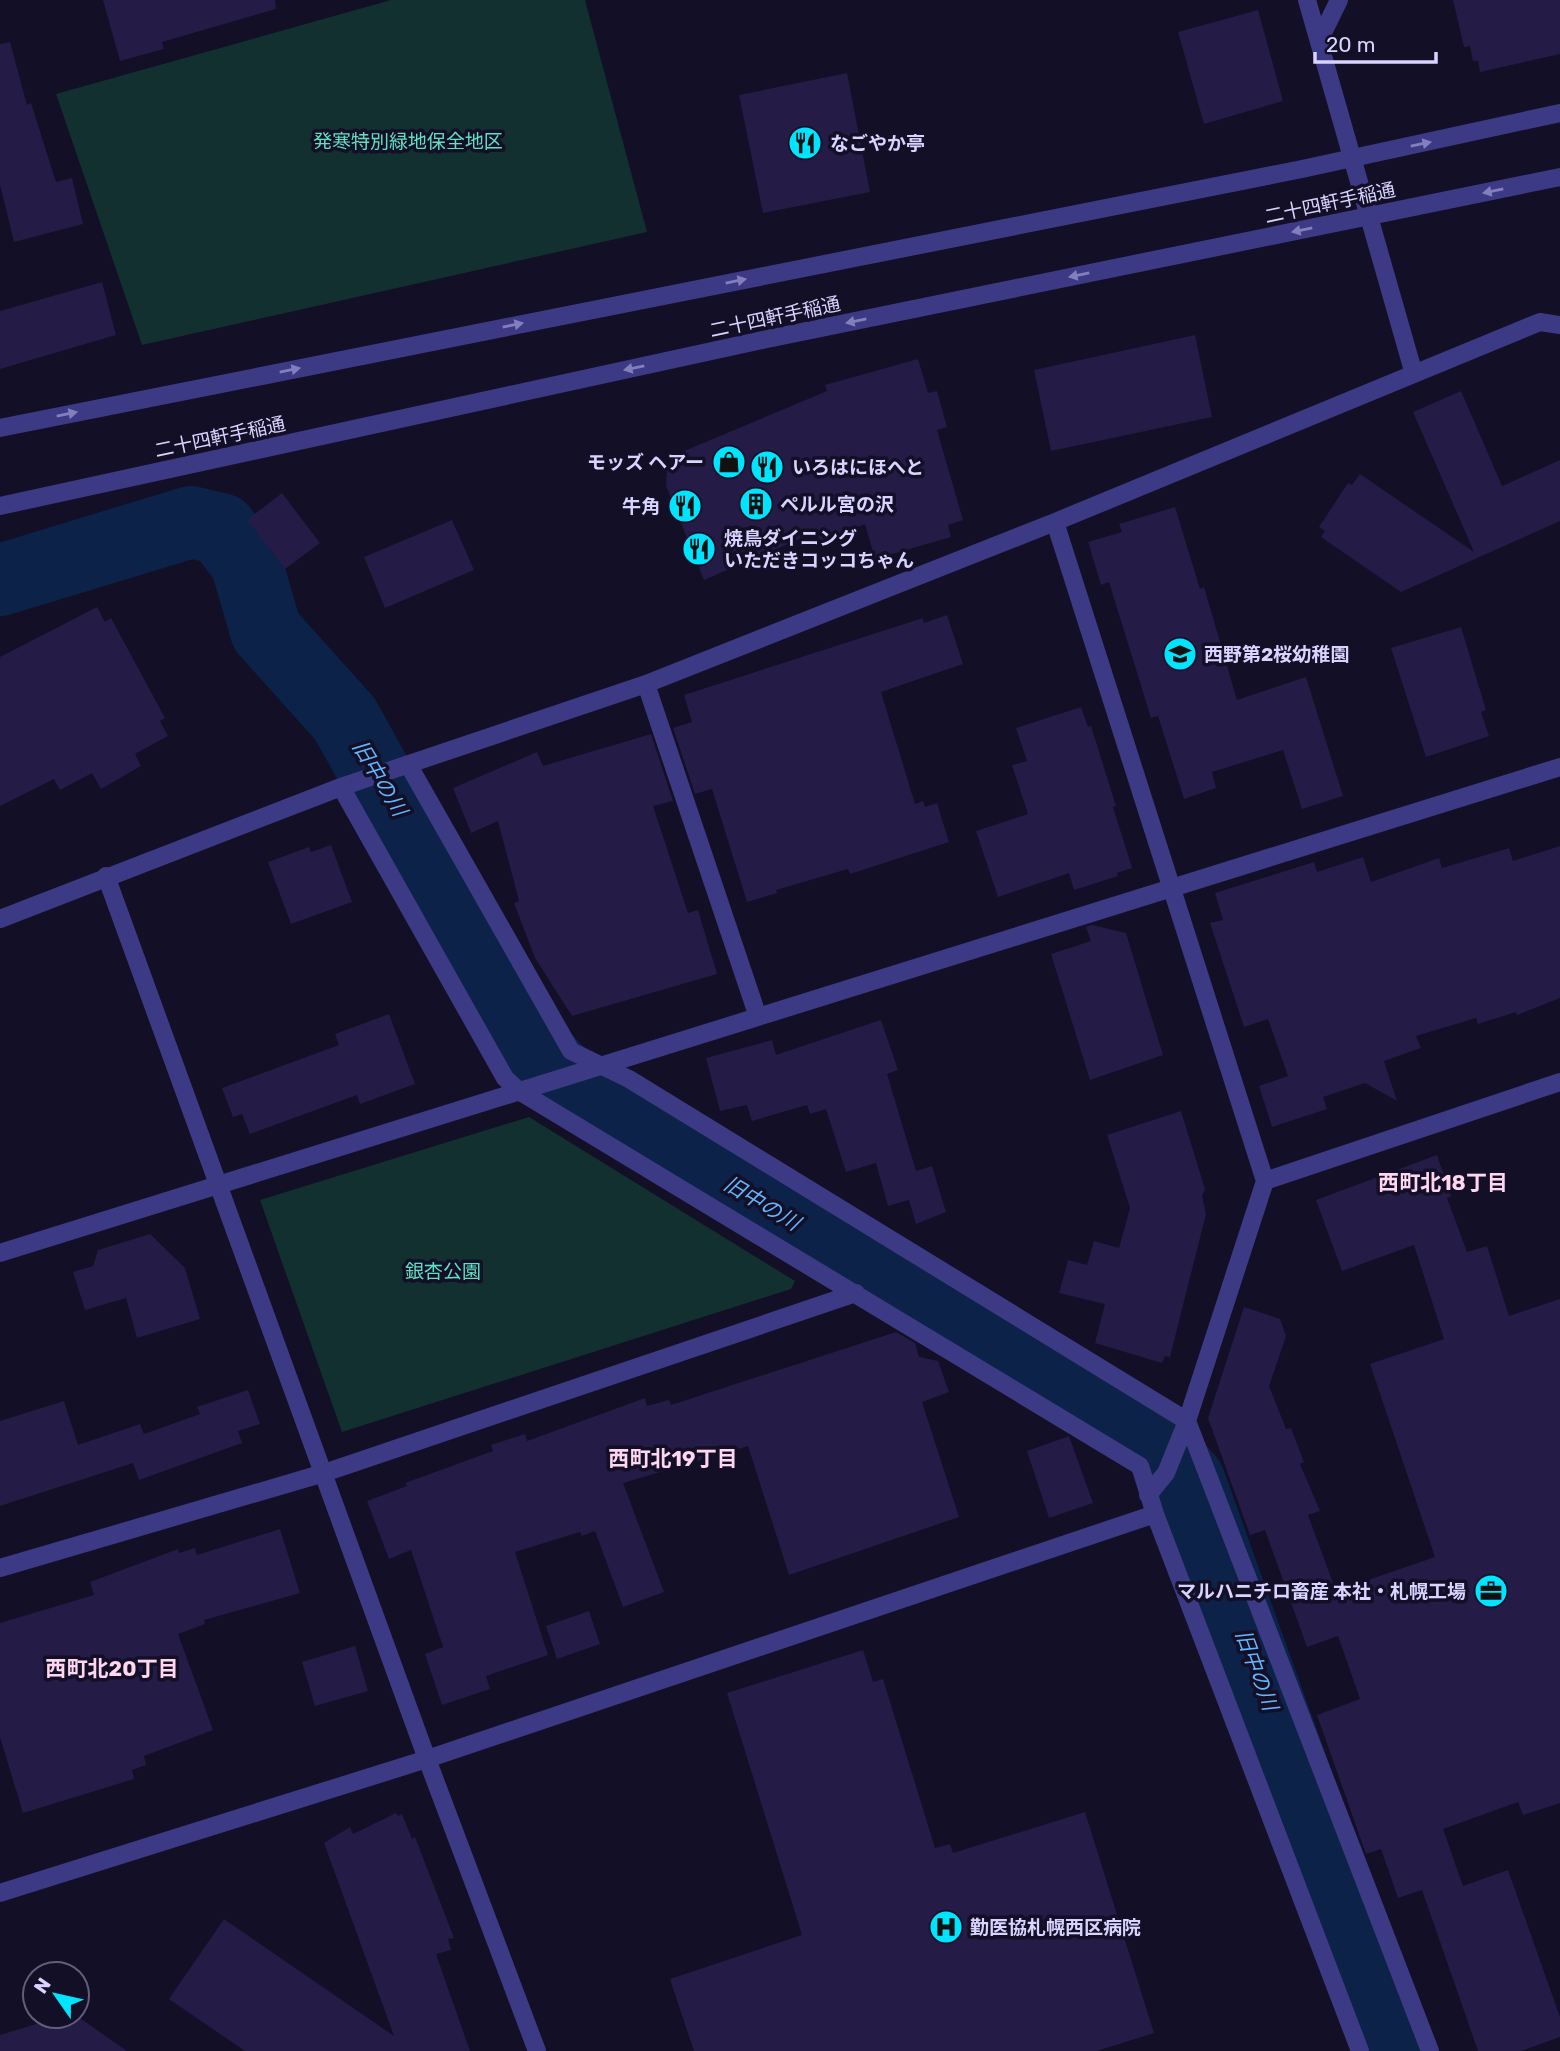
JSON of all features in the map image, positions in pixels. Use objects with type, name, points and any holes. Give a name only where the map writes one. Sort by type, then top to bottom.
[{"type":"street","points":[[1307,0],[1354,156],[1414,374]]},
{"type":"street","points":[[1319,41],[1339,0]]},
{"type":"street","name":"二十四軒手稲通","points":[[0,428],[1302,169],[1560,113]]},
{"type":"street","name":"二十四軒手稲通","points":[[0,506],[754,342],[1560,177]]},
{"type":"street","points":[[0,919],[349,784],[646,684],[1055,522],[1540,322],[1560,325]]},
{"type":"street","points":[[1055,522],[1170,890],[1265,1181],[1183,1429],[1166,1473],[1149,1495]]},
{"type":"street","points":[[646,684],[758,1017]]},
{"type":"street","points":[[402,767],[571,1051],[594,1068],[1183,1429],[1430,2051]]},
{"type":"street","points":[[0,1253],[1560,768]]},
{"type":"street","points":[[349,784],[505,1077],[519,1091],[1140,1465],[1155,1514],[1360,2051]]},
{"type":"street","points":[[106,876],[427,1759],[537,2051]]},
{"type":"street","points":[[1265,1181],[1560,1082]]},
{"type":"street","points":[[0,1568],[324,1473],[856,1293]]},
{"type":"street","points":[[0,1893],[427,1759],[1155,1514]]},
{"type":"green space","name":"発寒特別緑地保全地区","points":[[391,0],[585,0],[647,232],[142,345],[56,94]]},
{"type":"green space","name":"銀杏公園","points":[[529,1117],[795,1281],[791,1289],[342,1432],[260,1200]]},
{"type":"building","points":[[103,0],[275,0],[276,9],[162,42],[164,49],[120,61]]},
{"type":"building","points":[[1453,0],[1560,0],[1560,54],[1480,72],[1478,61],[1473,61],[1470,46],[1464,47]]},
{"type":"building","points":[[1258,10],[1283,101],[1204,124],[1178,32]]},
{"type":"building","points":[[10,42],[27,105],[31,103],[56,182],[72,178],[83,224],[14,242],[0,185],[0,44]]},
{"type":"building","name":"なごやか亭","points":[[847,73],[870,192],[763,213],[739,95]]},
{"type":"building","points":[[102,282],[116,335],[0,369],[0,311]]},
{"type":"building","points":[[1195,335],[1212,417],[1051,451],[1034,370]]},
{"type":"building","points":[[918,359],[928,393],[937,391],[947,427],[937,430],[963,520],[948,525],[951,537],[875,559],[865,524],[818,544],[814,533],[704,580],[666,486],[667,469],[677,454],[827,391],[825,385]]},
{"type":"building","points":[[1461,391],[1502,486],[1560,460],[1560,521],[1401,592],[1321,537],[1325,531],[1319,527],[1348,483],[1352,485],[1360,474],[1474,552],[1413,412]]},
{"type":"building","points":[[282,493],[320,543],[285,569],[247,520]]},
{"type":"building","name":"西野第2桜幼稚園","points":[[1175,507],[1200,589],[1204,587],[1237,700],[1306,677],[1343,796],[1302,809],[1283,750],[1212,772],[1216,788],[1184,799],[1158,716],[1151,718],[1109,582],[1101,585],[1088,542],[1122,532],[1119,524]]},
{"type":"building","points":[[452,520],[474,570],[385,608],[364,557]]},
{"type":"building","points":[[97,607],[105,622],[111,618],[165,718],[160,721],[168,736],[135,754],[141,766],[101,789],[92,773],[60,790],[54,779],[0,806],[0,657]]},
{"type":"building","points":[[947,615],[963,664],[881,692],[915,804],[923,801],[925,807],[937,803],[949,842],[850,874],[848,869],[776,890],[777,893],[747,902],[712,789],[695,794],[673,728],[692,722],[684,695],[923,618],[924,623]]},
{"type":"building","points":[[1461,627],[1486,710],[1481,712],[1489,736],[1426,757],[1391,648]]},
{"type":"building","points":[[1081,707],[1088,727],[1091,726],[1132,868],[1117,873],[1118,876],[1074,890],[1069,873],[998,897],[976,831],[1028,814],[1012,765],[1027,761],[1016,728]]},
{"type":"building","points":[[651,734],[673,801],[653,806],[688,913],[698,910],[717,974],[572,1016],[535,958],[514,903],[519,901],[498,821],[471,833],[453,788],[537,752],[543,766]]},
{"type":"building","points":[[331,845],[352,902],[291,924],[268,862],[309,847],[311,852]]},
{"type":"building","points":[[1560,846],[1560,998],[1517,1015],[1516,1012],[1478,1024],[1476,1018],[1416,1036],[1421,1048],[1384,1061],[1397,1101],[1365,1083],[1323,1097],[1327,1109],[1272,1127],[1259,1086],[1288,1076],[1268,1019],[1244,1027],[1210,923],[1223,920],[1215,893],[1314,862],[1317,872],[1363,857],[1371,882],[1439,858],[1442,868],[1509,848],[1513,861]]},
{"type":"building","points":[[1092,925],[1126,933],[1163,1055],[1090,1080],[1051,954],[1091,941],[1086,927]]},
{"type":"building","points":[[389,1014],[415,1084],[360,1104],[357,1095],[250,1134],[242,1114],[233,1117],[222,1088],[339,1045],[335,1034]]},
{"type":"building","points":[[881,1020],[898,1070],[887,1074],[916,1171],[932,1166],[946,1212],[916,1224],[909,1200],[888,1206],[876,1163],[846,1172],[826,1109],[810,1114],[807,1105],[752,1121],[747,1105],[720,1111],[706,1058],[772,1040],[776,1055]]},
{"type":"building","points":[[1181,1111],[1205,1189],[1202,1196],[1206,1214],[1170,1357],[1165,1356],[1162,1363],[1095,1343],[1105,1304],[1059,1293],[1068,1260],[1087,1265],[1094,1241],[1119,1248],[1130,1208],[1107,1135]]},
{"type":"building","points":[[1437,1155],[1451,1196],[1447,1198],[1467,1252],[1487,1246],[1509,1316],[1560,1299],[1560,1803],[1523,1815],[1518,1802],[1443,1829],[1463,1886],[1508,1870],[1560,2017],[1560,2037],[1521,2051],[1478,2051],[1422,1890],[1398,1898],[1381,1849],[1366,1854],[1317,1715],[1360,1699],[1338,1636],[1307,1647],[1265,1530],[1250,1535],[1208,1418],[1244,1307],[1280,1319],[1286,1336],[1269,1386],[1286,1429],[1291,1428],[1304,1462],[1300,1464],[1320,1511],[1308,1515],[1336,1591],[1435,1557],[1370,1364],[1444,1339],[1414,1245],[1342,1271],[1316,1200]]},
{"type":"building","points":[[150,1234],[185,1268],[200,1319],[137,1338],[126,1298],[85,1310],[73,1272],[93,1266],[98,1250]]},
{"type":"building","points":[[896,1332],[915,1343],[919,1357],[938,1361],[949,1392],[922,1402],[959,1517],[789,1575],[748,1446],[623,1483],[664,1592],[623,1607],[595,1531],[582,1536],[580,1532],[515,1552],[548,1655],[486,1676],[490,1689],[442,1705],[425,1654],[443,1647],[411,1550],[389,1559],[367,1501],[407,1486],[405,1483],[493,1451],[491,1445],[525,1434],[527,1441],[645,1398],[647,1406],[669,1400],[671,1405]]},
{"type":"building","points":[[248,1390],[260,1424],[238,1431],[242,1443],[139,1480],[133,1463],[0,1506],[0,1421],[64,1401],[78,1445],[140,1424],[144,1434],[200,1414],[197,1407]]},
{"type":"building","points":[[1069,1436],[1093,1503],[1049,1518],[1027,1451]]},
{"type":"building","points":[[280,1529],[300,1593],[204,1620],[205,1624],[178,1634],[213,1730],[144,1756],[146,1765],[132,1770],[134,1779],[23,1813],[0,1737],[0,1623],[94,1595],[90,1582],[178,1549],[179,1553],[195,1548],[197,1555]]},
{"type":"building","points":[[589,1611],[600,1644],[557,1659],[546,1626]]},
{"type":"building","points":[[355,1646],[368,1691],[315,1706],[302,1662]]},
{"type":"building","name":"勤医協札幌西区病院","points":[[863,1650],[873,1682],[883,1679],[935,1848],[950,1844],[953,1853],[1085,1812],[1154,2033],[1097,2051],[694,2051],[670,1979],[802,1935],[727,1693]]},
{"type":"building","points":[[396,1813],[398,1816],[402,1814],[412,1839],[415,1837],[454,1938],[448,1939],[451,1950],[436,1954],[470,2051],[245,2051],[169,1999],[224,1919],[394,2036],[324,1843],[350,1827],[353,1834]]},
{"type":"building","points":[[91,2026],[127,2051],[0,2051],[0,2035],[21,2029],[91,2030]]},
{"type":"waterway","name":"旧中の川","points":[[0,580],[191,522],[221,529],[246,562],[266,631],[345,719],[396,811],[468,928],[526,1041],[587,1099],[1140,1427],[1189,1480],[1394,2051]]},
{"type":"place","name":"なごやか亭","points":[[805,143]]},
{"type":"place","name":"モッズ ヘアー","points":[[729,462]]},
{"type":"place","name":"いろはにほへと","points":[[767,467]]},
{"type":"place","name":"ペルル宮の沢","points":[[756,504]]},
{"type":"place","name":"牛角","points":[[685,506]]},
{"type":"place","name":"焼鳥ダイニング いただきコッコちゃん","points":[[699,549]]},
{"type":"place","name":"西野第2桜幼稚園","points":[[1180,654]]},
{"type":"place","name":"マルハニチロ畜産 本社・札幌工場","points":[[1491,1591]]},
{"type":"place","name":"勤医協札幌西区病院","points":[[946,1927]]},
{"type":"district","name":"西町北18丁目","points":[[1443,1182]]},
{"type":"district","name":"西町北19丁目","points":[[673,1458]]},
{"type":"district","name":"西町北20丁目","points":[[112,1668]]}]
